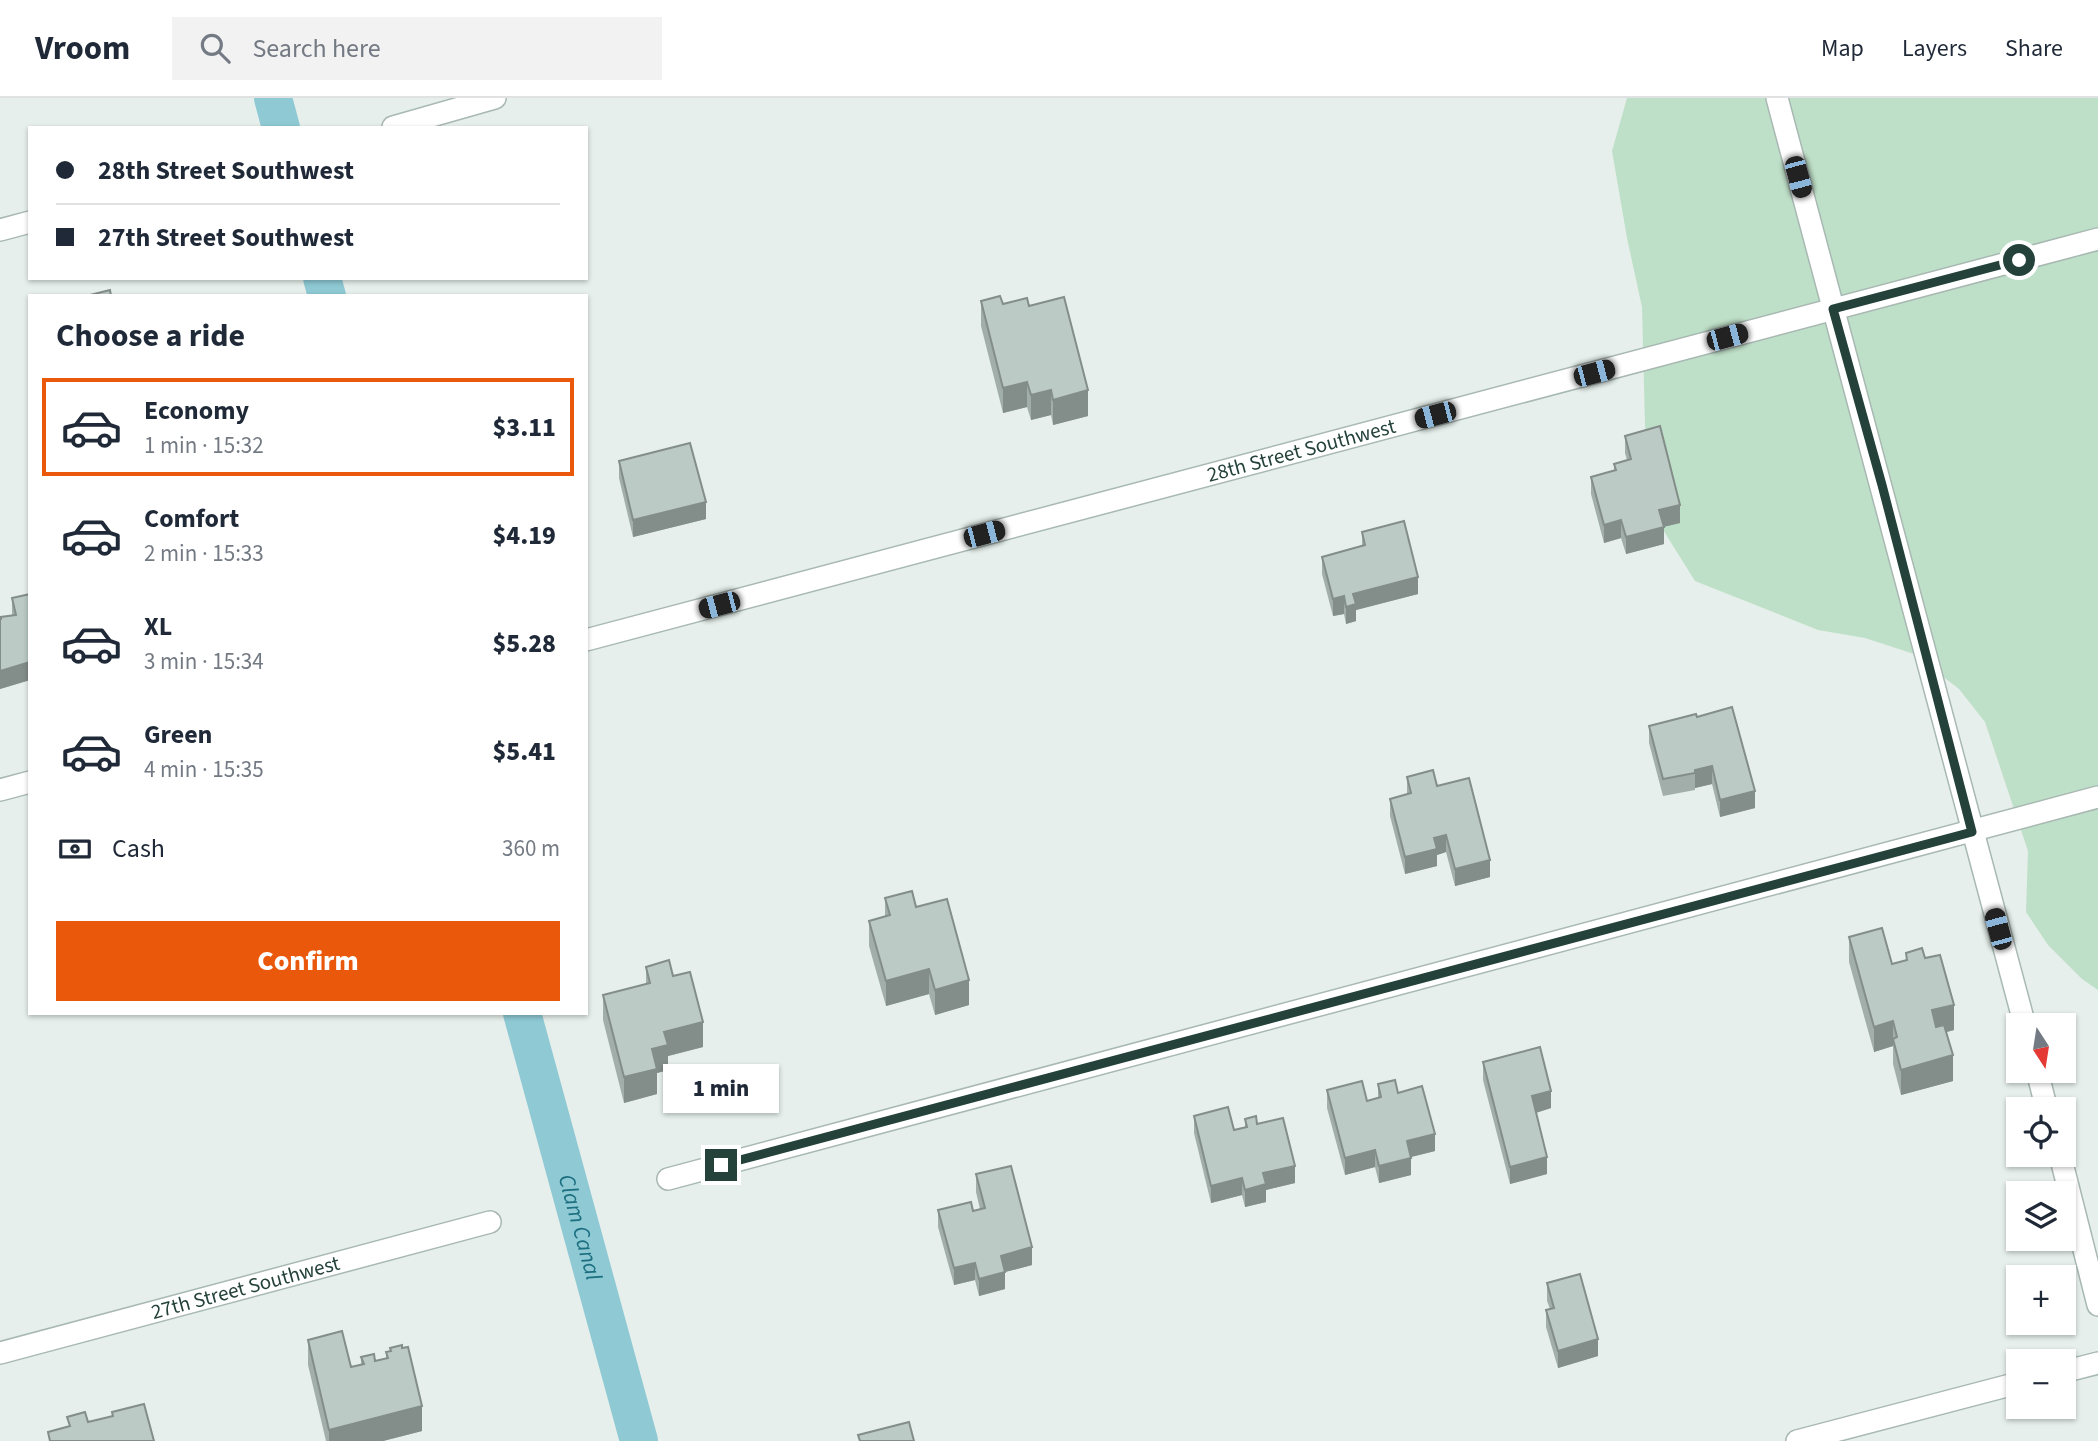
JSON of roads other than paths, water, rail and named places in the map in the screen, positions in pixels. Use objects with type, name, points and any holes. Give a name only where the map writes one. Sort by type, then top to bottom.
[{"type":"street","points":[[397,126],[495,98]]},
{"type":"street","points":[[1777,98],[2021,1013]]},
{"type":"street","points":[[0,230],[28,223]]},
{"type":"street","name":"28th Street Southwest","points":[[588,639],[2098,239]]},
{"type":"street","points":[[0,790],[28,783]]},
{"type":"street","points":[[668,1179],[2098,797]]},
{"type":"street","points":[[2063,1167],[2098,1305]]},
{"type":"street","name":"27th Street Southwest","points":[[0,1353],[490,1222]]},
{"type":"street","points":[[2076,1369],[2098,1363]]},
{"type":"street","points":[[1797,1441],[2006,1387]]},
{"type":"waterway","name":"Clam Canal","points":[[273,98],[280,126]]},
{"type":"waterway","name":"Clam Canal","points":[[323,280],[326,294]]},
{"type":"waterway","name":"Clam Canal","points":[[523,1015],[639,1441]]}]
